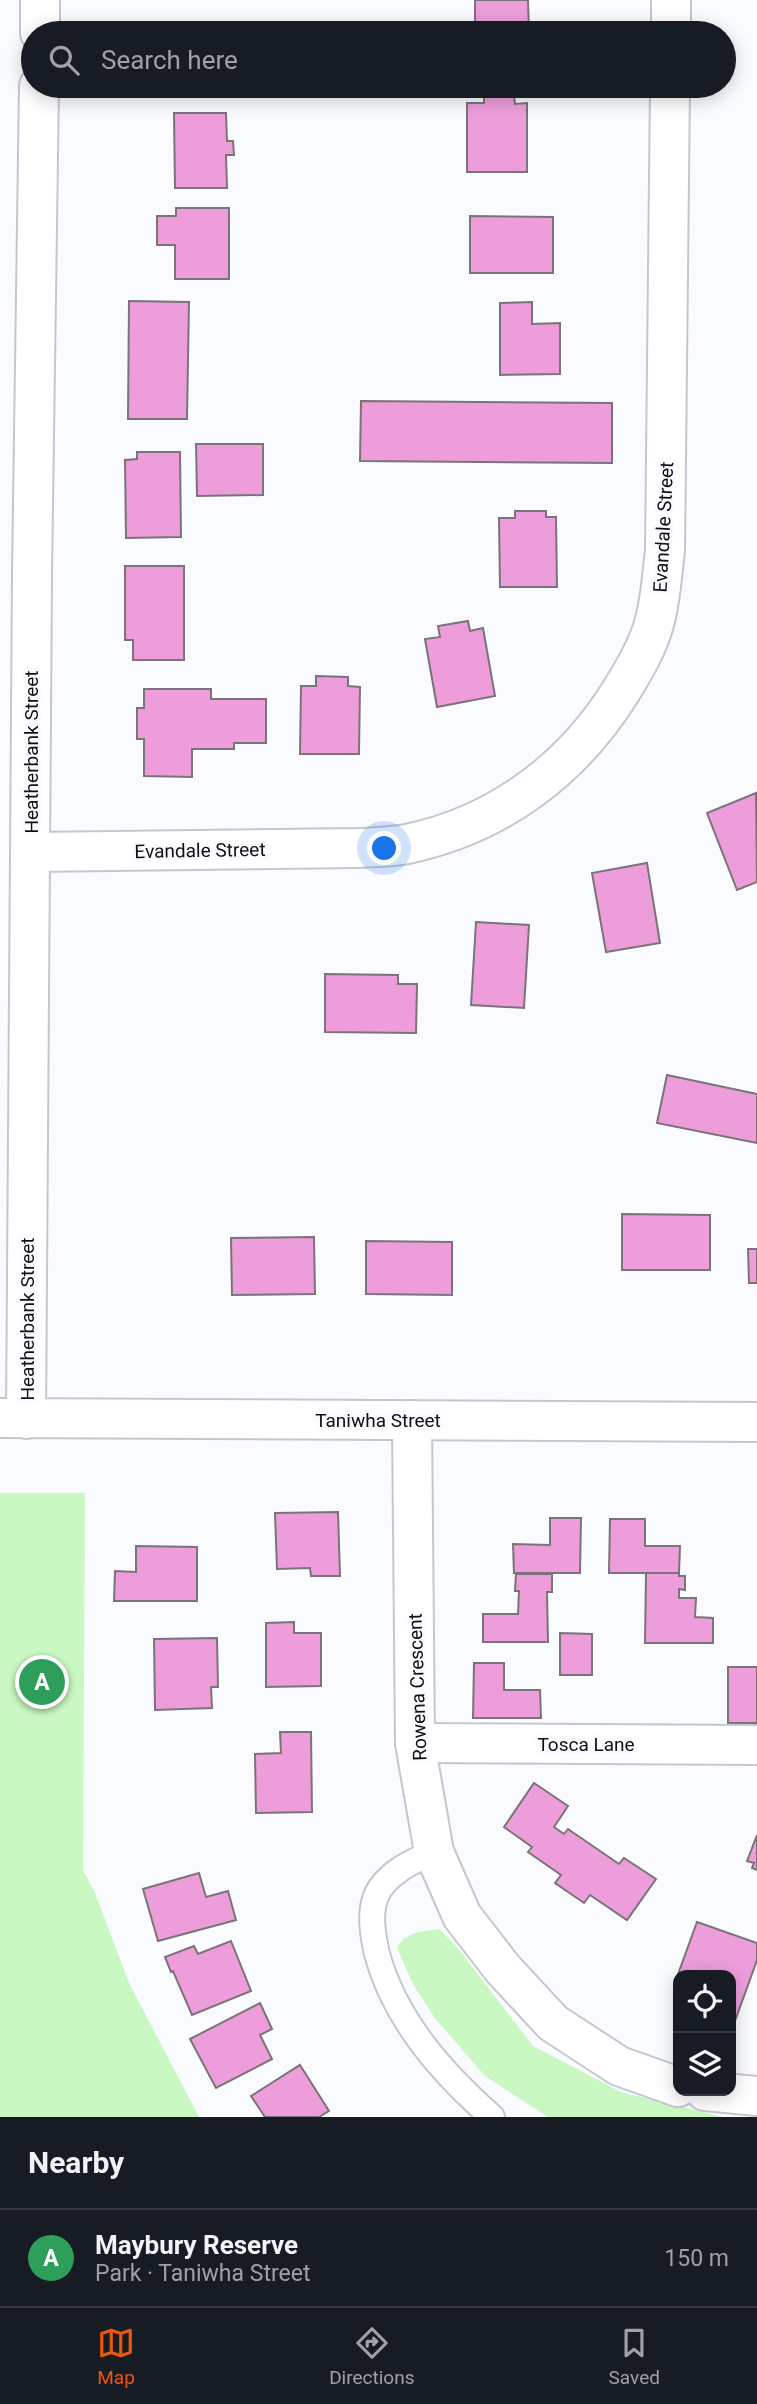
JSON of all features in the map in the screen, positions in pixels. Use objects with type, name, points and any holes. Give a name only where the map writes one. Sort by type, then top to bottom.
[{"type":"street","points":[[40,0],[40,21]]},
{"type":"street","points":[[671,0],[671,21]]},
{"type":"street","name":"Heatherbank Street","points":[[13,1419],[31,852],[16,574],[38,98]]},
{"type":"street","name":"Evandale Street","points":[[31,852],[359,848],[403,845],[435,837],[483,819],[556,770],[593,733],[635,669],[655,622],[665,551],[670,98]]},
{"type":"street","name":"Taniwha Street","points":[[13,1419],[757,1422]]},
{"type":"street","name":"Rowena Crescent","points":[[412,1420],[415,1743],[434,1852],[462,1916],[503,1969],[553,2023],[618,2066],[673,2085]]},
{"type":"street","name":"Tosca Lane","points":[[415,1743],[757,1745]]},
{"type":"street","points":[[736,2094],[757,2096]]},
{"type":"lane","points":[[434,1852],[411,1862],[391,1876],[377,1895],[372,1917],[374,1943],[393,1998],[413,2032],[436,2062],[492,2117]]},
{"type":"green space","points":[[0,1493],[85,1493],[83,1870],[95,1893],[129,1983],[199,2117],[0,2117]]},
{"type":"green space","points":[[439,1929],[457,1947],[533,2046],[621,2092],[723,2117],[548,2117],[485,2076],[434,2017],[413,1984],[397,1948],[409,1935]]},
{"type":"building","points":[[475,0],[528,0],[529,21],[475,21]]},
{"type":"building","points":[[484,98],[514,98],[515,104],[527,103],[527,172],[467,172],[467,103],[484,103]]},
{"type":"building","points":[[174,113],[226,113],[227,141],[233,141],[234,155],[226,155],[227,188],[175,188]]},
{"type":"building","points":[[176,208],[229,208],[229,279],[175,279],[175,245],[157,245],[157,216],[176,216]]},
{"type":"building","points":[[470,216],[553,217],[553,273],[470,273]]},
{"type":"building","points":[[129,301],[189,302],[187,419],[128,419]]},
{"type":"building","points":[[532,302],[532,324],[560,323],[560,374],[500,375],[500,303]]},
{"type":"building","points":[[361,401],[612,403],[612,463],[360,461]]},
{"type":"building","points":[[196,444],[263,444],[263,495],[197,496]]},
{"type":"building","points":[[137,452],[180,452],[181,537],[126,538],[125,460],[137,459]]},
{"type":"building","points":[[515,511],[546,511],[546,517],[556,517],[557,587],[500,587],[499,518],[515,518]]},
{"type":"building","points":[[125,566],[184,566],[184,660],[133,660],[133,640],[125,640]]},
{"type":"building","points":[[468,621],[470,631],[483,628],[495,696],[437,707],[425,639],[440,637],[438,626]]},
{"type":"building","points":[[316,676],[348,677],[348,686],[360,687],[359,754],[300,754],[301,686],[316,686]]},
{"type":"building","points":[[144,689],[211,689],[211,699],[266,699],[266,743],[234,743],[234,749],[192,749],[192,777],[144,776],[144,739],[137,739],[137,708],[144,708]]},
{"type":"building","points":[[756,793],[757,882],[737,890],[707,813]]},
{"type":"building","points":[[647,863],[660,943],[606,952],[592,873]]},
{"type":"building","points":[[476,922],[529,925],[524,1008],[471,1005]]},
{"type":"building","points":[[325,974],[398,975],[398,984],[417,984],[416,1033],[325,1032]]},
{"type":"building","points":[[667,1075],[757,1094],[757,1143],[657,1123]]},
{"type":"building","points":[[622,1214],[710,1215],[710,1270],[622,1270]]},
{"type":"building","points":[[314,1237],[315,1294],[232,1295],[231,1238]]},
{"type":"building","points":[[366,1241],[452,1242],[452,1295],[366,1294]]},
{"type":"building","points":[[748,1249],[757,1249],[757,1283],[749,1283]]},
{"type":"building","points":[[338,1512],[340,1576],[311,1576],[310,1568],[277,1569],[275,1513]]},
{"type":"building","points":[[550,1518],[581,1518],[580,1573],[514,1573],[513,1544],[550,1545]]},
{"type":"building","points":[[610,1519],[645,1519],[645,1546],[680,1546],[679,1573],[609,1573]]},
{"type":"building","points":[[136,1546],[197,1547],[197,1601],[114,1601],[115,1571],[136,1572]]},
{"type":"building","points":[[646,1573],[679,1573],[679,1576],[685,1576],[685,1590],[679,1589],[679,1598],[696,1598],[695,1617],[713,1618],[713,1643],[645,1643]]},
{"type":"building","points":[[516,1574],[552,1574],[552,1592],[547,1592],[548,1642],[483,1642],[483,1614],[518,1614],[519,1591],[515,1591]]},
{"type":"building","points":[[294,1622],[294,1633],[321,1633],[321,1686],[266,1687],[266,1623]]},
{"type":"building","points":[[560,1633],[592,1634],[592,1675],[560,1675]]},
{"type":"building","points":[[217,1638],[218,1687],[211,1687],[212,1708],[155,1710],[154,1639]]},
{"type":"building","points":[[474,1663],[504,1663],[504,1690],[540,1690],[541,1718],[473,1718]]},
{"type":"building","points":[[728,1667],[757,1667],[757,1723],[728,1723]]},
{"type":"building","points":[[280,1732],[311,1732],[312,1812],[256,1813],[255,1754],[281,1753]]},
{"type":"building","points":[[534,1783],[568,1806],[554,1827],[564,1834],[568,1829],[619,1864],[624,1858],[656,1879],[627,1920],[590,1895],[584,1903],[555,1883],[561,1875],[528,1852],[532,1847],[504,1827]]},
{"type":"building","points":[[757,1835],[757,1870],[752,1868],[754,1863],[747,1861]]},
{"type":"building","points":[[199,1873],[206,1897],[228,1891],[236,1920],[158,1941],[143,1889]]},
{"type":"building","points":[[697,1922],[757,1943],[757,1960],[736,2018],[736,1970],[680,1970]]},
{"type":"building","points":[[231,1941],[251,1991],[192,2015],[165,1957],[194,1946],[198,1954]]},
{"type":"building","points":[[260,2003],[272,2029],[260,2035],[272,2059],[216,2088],[190,2039]]},
{"type":"building","points":[[300,2065],[329,2111],[319,2117],[265,2117],[251,2096]]},
{"type":"place","name":"Maybury Reserve","points":[[42,1682]]}]
